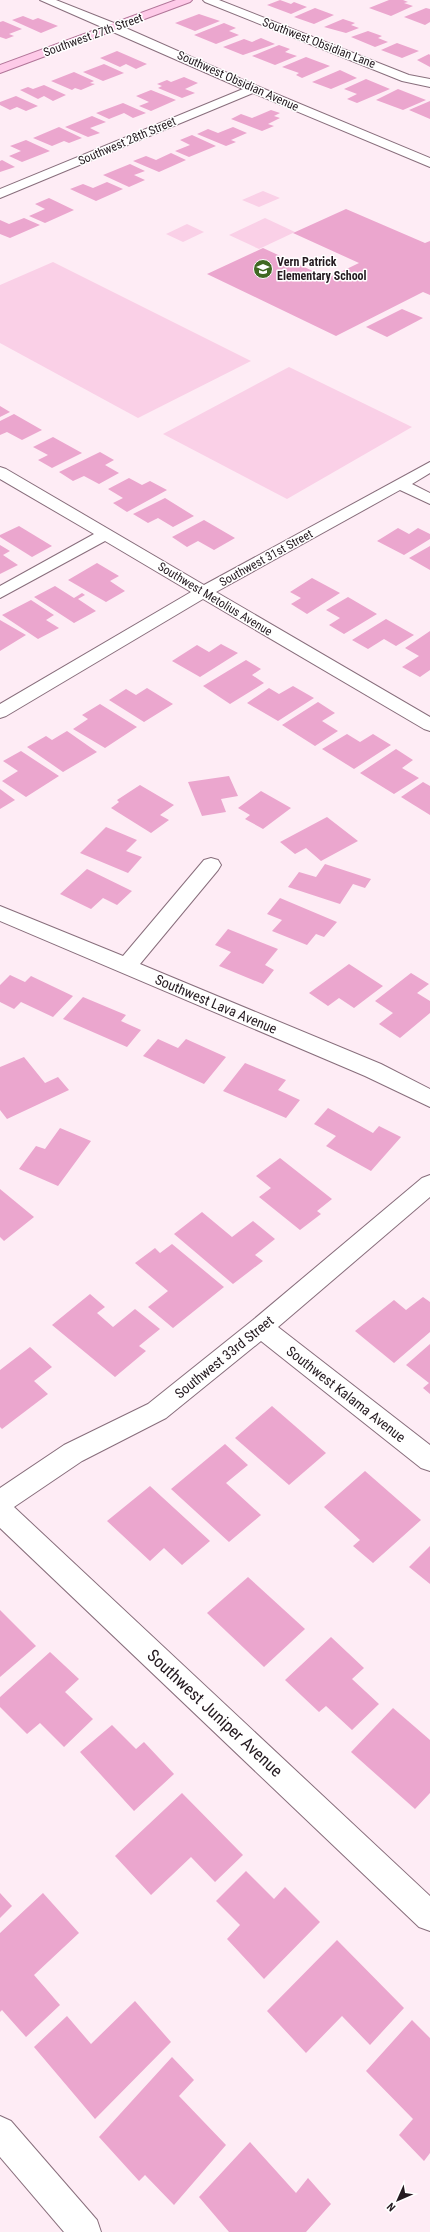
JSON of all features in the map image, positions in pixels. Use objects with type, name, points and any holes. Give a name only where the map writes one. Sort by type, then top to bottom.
[{"type":"main road","name":"Southwest 27th Street","points":[[0,69],[186,0]]},
{"type":"street","name":"Southwest Obsidian Avenue","points":[[46,0],[115,27],[253,89],[430,163]]},
{"type":"street","name":"Southwest Obsidian Lane","points":[[209,0],[406,78],[430,83]]},
{"type":"street","name":"Southwest 28th Street","points":[[0,194],[253,89]]},
{"type":"street","name":"Southwest 31st Street","points":[[2,709],[203,592],[430,467]]},
{"type":"street","name":"Southwest Metolius Avenue","points":[[0,472],[430,725]]},
{"type":"street","points":[[400,484],[430,499]]},
{"type":"street","points":[[0,593],[106,534]]},
{"type":"street","points":[[126,966],[212,866]]},
{"type":"street","name":"Southwest Lava Avenue","points":[[0,913],[373,1070],[430,1099]]},
{"type":"street","name":"Southwest 33rd Street","points":[[0,1502],[74,1453],[157,1411],[261,1327],[430,1184]]},
{"type":"street","name":"Southwest Kalama Avenue","points":[[261,1327],[430,1460]]},
{"type":"street","name":"Southwest Juniper Avenue","points":[[0,1511],[430,1916]]},
{"type":"street","points":[[0,2132],[85,2232]]},
{"type":"shaded area","points":[[263,191],[280,198],[259,207],[242,200]]},
{"type":"shaded area","points":[[265,218],[295,232],[259,249],[229,235]]},
{"type":"shaded area","points":[[187,224],[204,232],[183,242],[166,234]]},
{"type":"shaded area","points":[[53,262],[251,361],[138,418],[0,343],[0,285]]},
{"type":"shaded area","points":[[289,367],[412,427],[287,499],[163,434]]},
{"type":"building","points":[[280,0],[291,4],[294,2],[307,7],[291,14],[267,5]]},
{"type":"building","points":[[389,0],[403,0],[408,2],[404,3],[413,6],[391,16],[369,8]]},
{"type":"building","points":[[315,8],[334,15],[314,24],[294,17]]},
{"type":"building","points":[[426,8],[430,9],[430,22],[425,25],[404,17]]},
{"type":"building","points":[[199,14],[220,21],[195,31],[175,23]]},
{"type":"building","points":[[23,16],[33,20],[38,18],[58,26],[41,33],[12,20]]},
{"type":"building","points":[[343,19],[355,23],[351,25],[359,28],[346,33],[324,27]]},
{"type":"building","points":[[3,21],[22,29],[9,34],[14,36],[6,39],[0,37],[0,22]]},
{"type":"building","points":[[224,23],[236,28],[229,31],[239,35],[216,44],[194,35]]},
{"type":"building","points":[[368,31],[382,36],[378,38],[388,42],[375,47],[351,37]]},
{"type":"building","points":[[261,38],[275,44],[243,55],[223,47],[244,39],[252,42]]},
{"type":"building","points":[[397,43],[419,51],[402,58],[381,50]]},
{"type":"building","points":[[279,45],[290,49],[285,52],[297,56],[275,65],[252,56]]},
{"type":"building","points":[[117,51],[147,64],[136,69],[126,64],[120,67],[100,58]]},
{"type":"building","points":[[429,54],[430,67],[417,60]]},
{"type":"building","points":[[306,57],[330,66],[302,78],[296,75],[299,73],[282,67]]},
{"type":"building","points":[[104,64],[124,73],[103,81],[83,72]]},
{"type":"building","points":[[340,70],[357,78],[331,89],[312,82]]},
{"type":"building","points":[[74,72],[94,81],[90,83],[95,84],[81,90],[75,88],[72,90],[51,81]]},
{"type":"building","points":[[184,77],[198,83],[185,89],[195,93],[182,98],[158,88],[162,86],[157,84],[167,80],[171,82]]},
{"type":"building","points":[[366,79],[390,89],[357,103],[347,99],[357,94],[344,89]]},
{"type":"building","points":[[44,85],[66,95],[53,101],[44,96],[38,99],[20,90],[28,87],[33,89]]},
{"type":"building","points":[[398,89],[426,100],[403,110],[376,100]]},
{"type":"building","points":[[151,90],[176,100],[151,111],[139,106],[149,102],[136,96]]},
{"type":"building","points":[[16,96],[38,106],[26,111],[17,107],[10,110],[0,105],[0,102]]},
{"type":"building","points":[[430,101],[430,119],[409,110]]},
{"type":"building","points":[[123,103],[146,113],[133,118],[124,113],[109,119],[96,113]]},
{"type":"building","points":[[271,110],[280,113],[274,116],[280,118],[268,124],[274,126],[262,131],[231,119],[241,114],[252,118]]},
{"type":"building","points":[[92,116],[106,122],[90,128],[100,133],[88,137],[65,127]]},
{"type":"building","points":[[59,127],[82,138],[69,143],[64,141],[52,146],[33,138]]},
{"type":"building","points":[[233,127],[247,133],[231,140],[236,142],[226,146],[197,134],[208,129],[218,133]]},
{"type":"building","points":[[192,135],[216,146],[189,157],[175,151],[190,145],[180,140]]},
{"type":"building","points":[[26,140],[50,151],[22,162],[9,156],[21,151],[10,146]]},
{"type":"building","points":[[171,153],[186,160],[159,172],[133,161],[146,156],[156,160]]},
{"type":"building","points":[[2,160],[15,167],[0,172],[0,161]]},
{"type":"building","points":[[130,164],[145,171],[134,175],[145,180],[129,187],[103,175]]},
{"type":"building","points":[[107,182],[123,189],[96,201],[70,189],[83,184],[93,188]]},
{"type":"building","points":[[49,198],[74,210],[45,223],[29,216],[45,209],[35,204]]},
{"type":"building","name":"Vern Patrick Elementary School","points":[[346,209],[425,243],[430,241],[430,295],[423,292],[336,336],[207,274],[263,248],[328,278],[359,263],[293,233]]},
{"type":"building","points":[[24,218],[40,225],[10,238],[0,234],[0,220],[9,224]]},
{"type":"building","points":[[402,309],[423,318],[387,337],[366,327]]},
{"type":"building","points":[[0,406],[10,412],[0,417]]},
{"type":"building","points":[[14,414],[42,430],[22,440],[7,432],[0,435],[0,421]]},
{"type":"building","points":[[53,437],[82,453],[52,468],[38,460],[48,455],[33,447]]},
{"type":"building","points":[[100,452],[114,460],[105,465],[119,473],[99,484],[84,476],[73,481],[59,472]]},
{"type":"building","points":[[129,478],[142,485],[150,481],[167,490],[127,512],[113,503],[123,498],[108,489]]},
{"type":"building","points":[[165,498],[194,516],[173,527],[158,518],[148,523],[133,514]]},
{"type":"building","points":[[204,520],[235,538],[214,550],[198,541],[187,547],[172,537]]},
{"type":"building","points":[[19,526],[52,546],[32,557],[0,537],[0,535]]},
{"type":"building","points":[[398,528],[409,534],[418,528],[430,534],[430,539],[404,555],[377,541]]},
{"type":"building","points":[[0,545],[10,551],[3,555],[18,565],[0,574]]},
{"type":"building","points":[[430,546],[430,570],[409,558]]},
{"type":"building","points":[[97,563],[119,576],[110,581],[125,591],[106,602],[68,580]]},
{"type":"building","points":[[312,578],[340,593],[307,614],[291,604],[301,598],[290,592]]},
{"type":"building","points":[[55,586],[74,598],[82,593],[85,595],[78,599],[96,611],[74,623],[34,597]]},
{"type":"building","points":[[348,597],[377,614],[344,634],[329,625],[340,618],[326,610]]},
{"type":"building","points":[[31,600],[54,615],[46,620],[59,628],[38,639],[2,615]]},
{"type":"building","points":[[386,619],[414,635],[396,646],[384,639],[368,649],[352,640]]},
{"type":"building","points":[[0,620],[26,635],[0,651]]},
{"type":"building","points":[[430,631],[430,670],[420,677],[402,667],[419,656],[405,648]]},
{"type":"building","points":[[221,644],[238,653],[200,677],[172,661],[197,645],[209,652]]},
{"type":"building","points":[[246,660],[261,669],[252,675],[264,683],[230,704],[203,686]]},
{"type":"building","points":[[293,686],[314,698],[278,721],[247,703],[269,688],[279,694]]},
{"type":"building","points":[[147,688],[173,704],[144,722],[109,700],[126,689],[136,695]]},
{"type":"building","points":[[318,702],[335,713],[322,721],[338,731],[315,746],[282,725]]},
{"type":"building","points":[[100,704],[137,727],[105,748],[73,729],[88,719],[82,715]]},
{"type":"building","points":[[67,731],[97,752],[63,772],[27,747],[46,736],[52,740]]},
{"type":"building","points":[[347,734],[360,742],[373,734],[391,745],[354,769],[322,749]]},
{"type":"building","points":[[396,749],[413,760],[402,768],[419,778],[394,794],[360,773]]},
{"type":"building","points":[[21,751],[59,776],[26,797],[2,781],[18,771],[3,761]]},
{"type":"building","points":[[229,776],[238,796],[221,799],[226,812],[202,816],[188,782]]},
{"type":"building","points":[[423,782],[430,786],[430,815],[401,797]]},
{"type":"building","points":[[140,785],[174,805],[160,815],[169,820],[151,833],[111,808],[119,802],[117,800]]},
{"type":"building","points":[[0,789],[15,800],[0,809]]},
{"type":"building","points":[[261,791],[291,808],[263,829],[245,819],[250,815],[238,808]]},
{"type":"building","points":[[327,817],[358,841],[321,861],[306,848],[295,854],[280,842]]},
{"type":"building","points":[[106,827],[137,840],[126,851],[142,857],[128,873],[80,853]]},
{"type":"building","points":[[325,864],[371,879],[365,888],[353,884],[340,904],[288,887],[299,872],[316,877]]},
{"type":"building","points":[[87,869],[132,891],[117,905],[103,898],[91,909],[60,894]]},
{"type":"building","points":[[280,898],[337,922],[324,937],[316,934],[307,945],[272,931],[282,920],[267,914]]},
{"type":"building","points":[[228,929],[278,949],[265,965],[274,970],[263,984],[219,966],[231,952],[215,945]]},
{"type":"building","points":[[349,964],[383,986],[354,1008],[339,998],[328,1006],[309,993]]},
{"type":"building","points":[[411,973],[429,984],[417,993],[430,1001],[430,1013],[400,1038],[379,1024],[393,1013],[375,1001]]},
{"type":"building","points":[[10,975],[25,982],[31,976],[73,996],[53,1017],[21,1002],[14,1009],[0,1002],[0,985]]},
{"type":"building","points":[[83,997],[126,1015],[121,1021],[141,1030],[127,1047],[63,1019]]},
{"type":"building","points":[[158,1039],[178,1048],[186,1039],[226,1057],[204,1084],[143,1056]]},
{"type":"building","points":[[24,1057],[45,1083],[58,1077],[69,1090],[7,1119],[0,1110],[0,1067]]},
{"type":"building","points":[[245,1063],[286,1080],[278,1090],[300,1100],[286,1118],[223,1091]]},
{"type":"building","points":[[328,1108],[373,1133],[379,1126],[401,1137],[371,1171],[326,1146],[336,1136],[314,1124]]},
{"type":"building","points":[[60,1128],[91,1141],[58,1186],[19,1169],[36,1146],[45,1149]]},
{"type":"building","points":[[280,1158],[332,1199],[317,1211],[321,1214],[300,1230],[259,1197],[271,1188],[256,1176]]},
{"type":"building","points":[[0,1189],[34,1217],[4,1241],[0,1237]]},
{"type":"building","points":[[202,1212],[232,1237],[253,1221],[275,1239],[255,1255],[263,1261],[233,1284],[174,1234]]},
{"type":"building","points":[[172,1244],[224,1287],[173,1328],[148,1307],[168,1291],[135,1263],[155,1248],[160,1253]]},
{"type":"building","points":[[90,1294],[105,1307],[97,1313],[113,1327],[135,1309],[160,1329],[139,1346],[146,1351],[115,1377],[52,1325]]},
{"type":"building","points":[[423,1297],[430,1302],[430,1332],[394,1363],[355,1331],[394,1300],[406,1310]]},
{"type":"building","points":[[430,1344],[430,1394],[423,1388],[429,1383],[406,1365]]},
{"type":"building","points":[[30,1347],[52,1367],[34,1381],[48,1394],[2,1429],[0,1427],[0,1370]]},
{"type":"building","points":[[272,1406],[326,1453],[289,1485],[235,1438]]},
{"type":"building","points":[[225,1444],[248,1465],[226,1483],[261,1515],[229,1542],[171,1489]]},
{"type":"building","points":[[365,1471],[421,1520],[373,1563],[353,1546],[360,1540],[324,1507]]},
{"type":"building","points":[[150,1486],[210,1541],[182,1565],[164,1548],[150,1561],[107,1521]]},
{"type":"building","points":[[430,1546],[430,1584],[409,1567]]},
{"type":"building","points":[[248,1577],[305,1629],[264,1667],[207,1613]]},
{"type":"building","points":[[0,1610],[36,1646],[0,1677]]},
{"type":"building","points":[[331,1637],[364,1668],[352,1679],[379,1704],[352,1730],[326,1706],[319,1712],[285,1680]]},
{"type":"building","points":[[50,1652],[79,1679],[65,1692],[93,1719],[64,1747],[40,1723],[27,1734],[0,1707],[0,1697]]},
{"type":"building","points":[[393,1708],[430,1740],[430,1793],[415,1809],[351,1752]]},
{"type":"building","points":[[112,1725],[136,1749],[144,1742],[174,1774],[134,1811],[80,1752]]},
{"type":"building","points":[[182,1793],[243,1855],[215,1882],[191,1857],[151,1895],[115,1856]]},
{"type":"building","points":[[246,1871],[274,1899],[285,1887],[320,1922],[264,1979],[227,1939],[240,1925],[216,1901]]},
{"type":"building","points":[[0,1893],[12,1906],[0,1918]]},
{"type":"building","points":[[43,1893],[79,1933],[34,1975],[60,2005],[26,2037],[2,2010],[0,2012],[0,1933]]},
{"type":"building","points":[[337,1940],[404,2008],[370,2045],[342,2016],[306,2053],[267,2011]]},
{"type":"building","points":[[135,2001],[171,2042],[95,2119],[34,2047],[67,2016],[91,2044]]},
{"type":"building","points":[[412,2020],[430,2038],[430,2153],[424,2161],[399,2135],[413,2119],[366,2071]]},
{"type":"building","points":[[172,2057],[194,2080],[179,2096],[226,2145],[174,2205],[145,2175],[139,2181],[99,2137]]},
{"type":"building","points":[[250,2142],[296,2193],[308,2178],[331,2204],[306,2232],[229,2232],[199,2197]]},
{"type":"place","name":"Vern Patrick Elementary School","points":[[263,269]]}]
